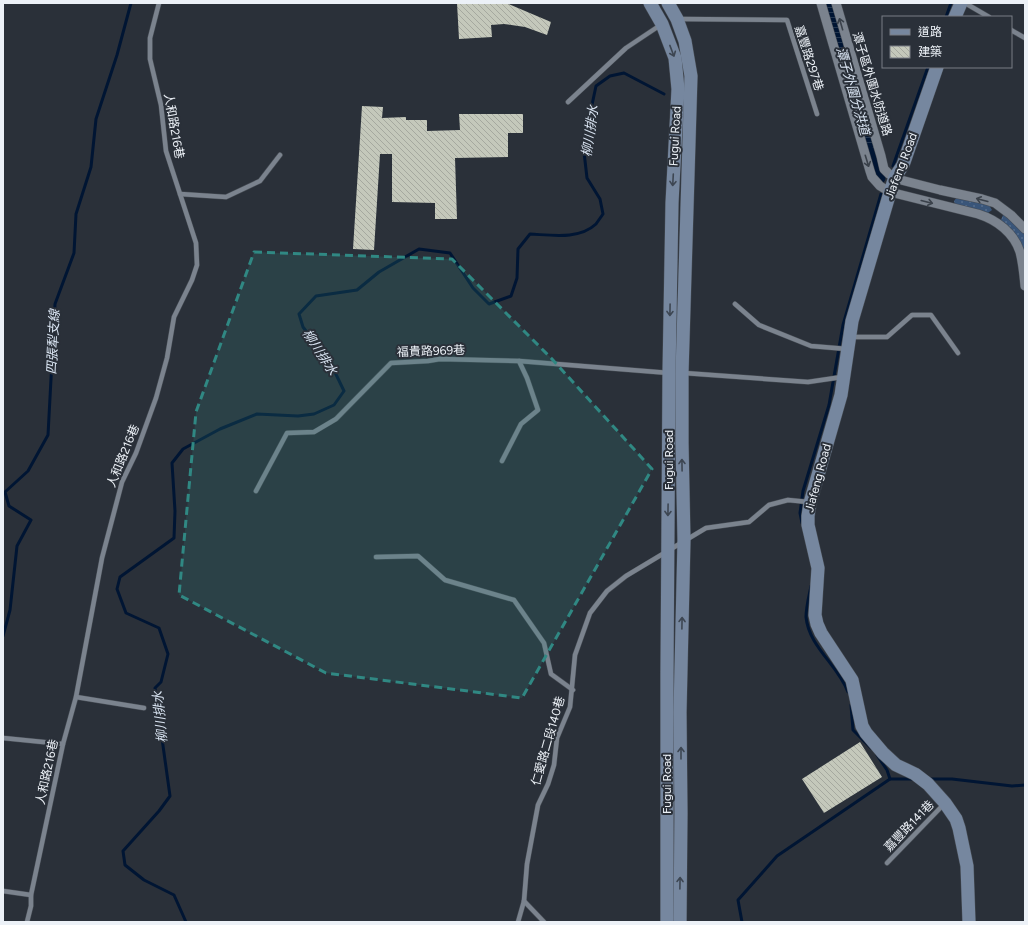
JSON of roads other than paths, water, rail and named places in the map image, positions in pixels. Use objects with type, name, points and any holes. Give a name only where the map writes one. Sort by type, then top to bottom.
[{"type":"street","name":"Fugui Road","points":[[650,3],[662,24],[675,58],[678,89],[672,203],[676,373],[682,442],[684,540],[680,712],[680,922]]},
{"type":"street","name":"Fugui Road","points":[[667,922],[668,550],[691,76],[686,41],[677,18],[668,3]]},
{"type":"street","points":[[821,3],[872,177],[880,186],[890,192],[988,216],[1006,230],[1017,246],[1020,253],[1025,286]]},
{"type":"street","name":"潭子區外圍水防道路","points":[[836,3],[883,164],[889,174],[895,177]]},
{"type":"street","points":[[955,16],[961,3]]},
{"type":"street","name":"Jiafeng Road","points":[[937,68],[903,164],[895,177],[852,321],[841,395],[810,503],[808,525],[818,568],[815,615],[817,624],[821,633],[852,680],[862,726],[866,733],[883,753],[896,765],[915,774],[928,784],[945,803],[956,819],[962,844],[968,882],[969,922]]},
{"type":"street","points":[[895,177],[940,190],[982,199],[1000,206],[1025,229]]},
{"type":"street","points":[[993,220],[1000,206]]},
{"type":"lane","name":"人和路216巷","points":[[27,922],[31,906],[31,895],[62,744],[76,697],[102,558],[122,482],[136,453],[156,398],[167,358],[174,316],[192,280],[197,265],[196,243],[166,151],[161,105],[150,59],[150,38],[159,3]]},
{"type":"lane","points":[[965,3],[987,16]]},
{"type":"lane","name":"嘉豐路297巷","points":[[677,18],[787,20],[817,114]]},
{"type":"lane","points":[[568,102],[626,48],[662,24]]},
{"type":"lane","points":[[1012,31],[1025,38]]},
{"type":"lane","points":[[180,194],[226,197],[260,181],[280,155]]},
{"type":"lane","points":[[735,304],[759,325],[811,346],[848,343],[887,337],[912,315],[931,315],[958,353]]},
{"type":"lane","name":"福貴路969巷","points":[[256,491],[287,433],[314,432],[336,419],[391,363],[440,359],[518,361],[808,382],[843,377]]},
{"type":"lane","points":[[502,460],[520,424],[538,410],[527,378],[518,361]]},
{"type":"lane","name":"仁愛路二段140巷","points":[[518,922],[524,901],[527,864],[538,805],[548,784],[554,765],[557,738],[570,707],[573,690],[575,655],[590,613],[607,591],[626,576],[706,528],[749,522],[769,506],[788,500],[810,503]]},
{"type":"lane","points":[[376,557],[418,556],[445,580],[514,600],[544,643],[551,674],[573,690]]},
{"type":"lane","points":[[76,697],[144,708]]},
{"type":"lane","points":[[3,738],[62,744]]},
{"type":"lane","name":"嘉豐路141巷","points":[[887,863],[945,803]]},
{"type":"lane","points":[[3,891],[31,895]]},
{"type":"lane","points":[[524,901],[544,922]]},
{"type":"water","points":[[824,3],[833,3],[880,163],[872,166]]},
{"type":"waterway","name":"四張犁支線","points":[[3,636],[10,610],[17,546],[31,520],[9,506],[5,492],[28,471],[48,435],[55,304],[74,253],[76,214],[91,167],[96,119],[117,55],[131,3]]},
{"type":"waterway","points":[[946,16],[951,3]]},
{"type":"waterway","points":[[893,166],[928,68]]},
{"type":"waterway","name":"柳川排水","points":[[186,922],[174,895],[144,880],[125,865],[123,851],[159,811],[170,796],[155,688],[161,682],[168,654],[159,628],[126,613],[117,589],[120,577],[174,538],[175,511],[172,463],[183,449],[220,429],[257,414],[298,416],[314,414],[334,405],[344,391],[331,364],[303,327],[299,314],[316,296],[357,290],[379,272],[419,249],[450,253],[473,288],[489,304],[511,296],[517,278],[518,249],[530,234],[564,235],[581,232],[596,224],[603,214],[600,199],[587,178],[584,152],[596,86],[610,76],[624,73],[664,94]]},
{"type":"waterway","name":"潭子外圍分洪道","points":[[870,152],[880,178]]},
{"type":"waterway","points":[[802,523],[800,513],[803,491],[829,405],[843,325],[881,194]]},
{"type":"waterway","points":[[811,586],[806,613],[808,628],[812,638],[838,673],[848,692]]},
{"type":"waterway","points":[[851,705],[853,730],[871,748]]},
{"type":"waterway","points":[[742,922],[738,900],[777,856],[890,779],[887,770],[877,755]]},
{"type":"waterway","points":[[890,779],[914,779]]},
{"type":"waterway","points":[[929,779],[952,779],[1012,786],[1025,785]]}]
